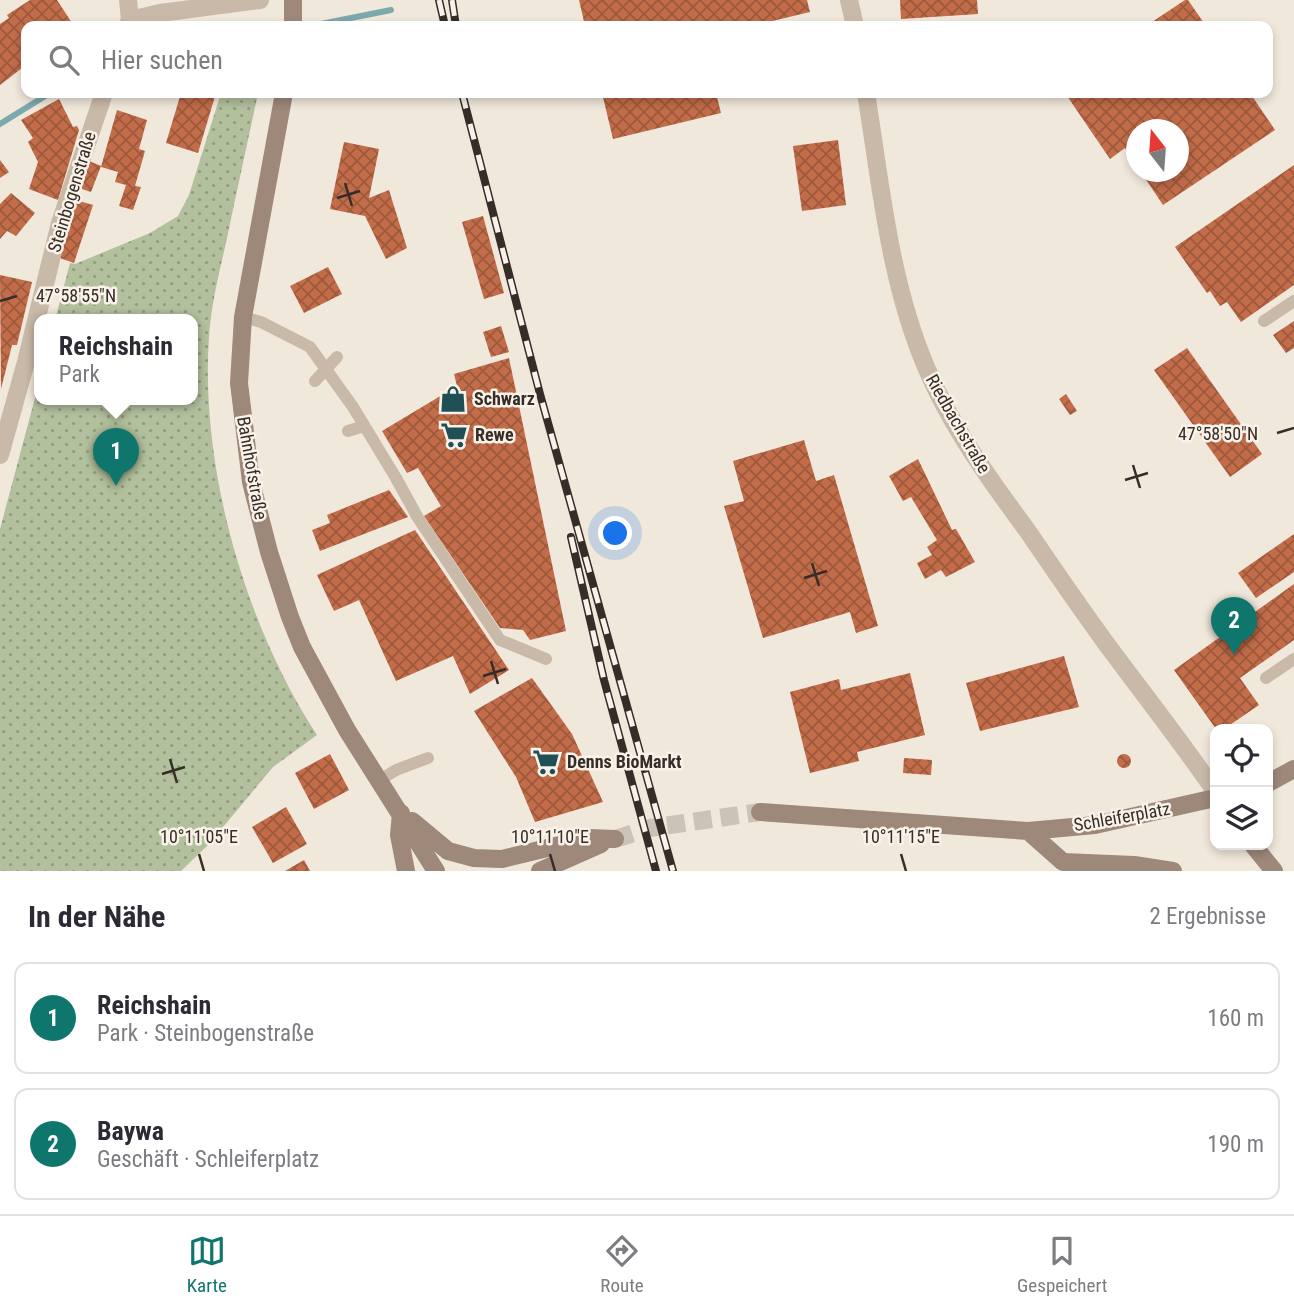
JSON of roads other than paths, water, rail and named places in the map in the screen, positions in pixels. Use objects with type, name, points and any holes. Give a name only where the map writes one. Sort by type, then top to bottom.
[{"type":"street","points":[[128,0],[128,21]]},
{"type":"street","points":[[134,21],[160,13],[260,0]]},
{"type":"street","points":[[849,0],[854,21]]},
{"type":"street","name":"Steinbogenstraße","points":[[36,314],[60,223],[102,98]]},
{"type":"street","name":"Bahnhofstraße","points":[[283,98],[243,317],[239,383],[251,482],[289,617],[317,677],[347,730],[436,871]]},
{"type":"street","name":"Riedbachstraße","points":[[867,98],[897,273],[907,314],[926,369],[993,483],[1212,787]]},
{"type":"street","name":"Steinbogenstraße","points":[[0,455],[34,320]]},
{"type":"street","points":[[1273,780],[1294,769]]},
{"type":"street","name":"Schleiferplatz","points":[[760,812],[1028,831],[1096,825],[1210,799]]},
{"type":"street","points":[[401,813],[448,851],[474,858],[502,859],[589,838],[615,839],[540,871]]},
{"type":"street","points":[[401,813],[399,835],[406,871]]},
{"type":"street","points":[[1028,831],[1063,862],[1135,865],[1172,871]]},
{"type":"street","points":[[1258,850],[1274,871]]},
{"type":"lane","points":[[1264,321],[1294,301]]},
{"type":"lane","points":[[243,317],[261,322],[310,347],[357,404],[364,426],[418,518],[500,640],[546,659]]},
{"type":"lane","points":[[315,381],[337,357]]},
{"type":"lane","points":[[348,431],[364,426]]},
{"type":"lane","points":[[1266,678],[1294,659]]},
{"type":"lane","points":[[380,780],[396,770],[428,758]]},
{"type":"waterway","points":[[336,21],[391,10]]},
{"type":"waterway","points":[[0,124],[42,98]]},
{"type":"tunnel","points":[[615,839],[650,828],[760,812]]},
{"type":"railway","points":[[439,0],[444,21]]},
{"type":"railway","points":[[452,0],[455,21]]},
{"type":"railway","points":[[463,98],[540,394],[673,871]]},
{"type":"railway","points":[[571,537],[604,680],[656,871]]},
{"type":"place","name":"Schwarz","points":[[453,399]]},
{"type":"place","name":"Rewe","points":[[454,435]]},
{"type":"place","name":"Reichshain","points":[[116,486]]},
{"type":"place","name":"Baywa","points":[[1234,655]]},
{"type":"place","name":"Denns BioMarkt","points":[[546,762]]}]
